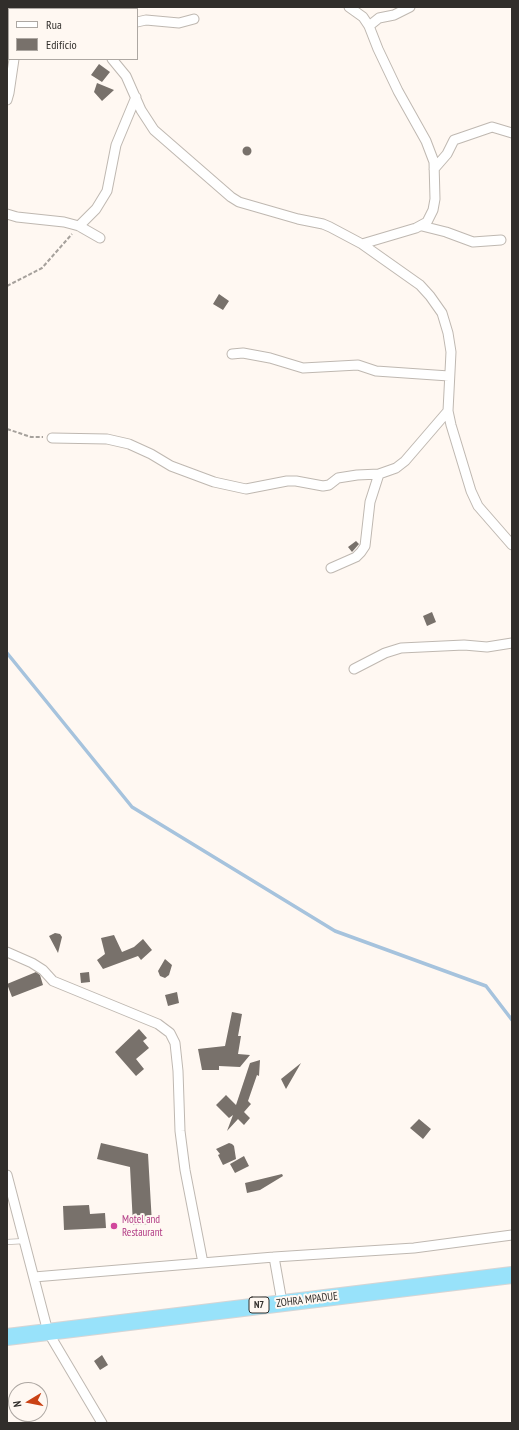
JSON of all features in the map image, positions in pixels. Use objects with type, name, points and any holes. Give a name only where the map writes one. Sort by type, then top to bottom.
[{"type":"highway","name":"ZOHRA MPADUE","points":[[7,1337],[282,1302],[512,1275]]},
{"type":"street","points":[[349,7],[363,17],[369,26],[398,91],[429,147],[433,158],[434,169],[435,199],[433,210],[427,222],[422,226],[362,244]]},
{"type":"street","points":[[369,26],[379,18],[394,15],[410,7]]},
{"type":"street","points":[[138,22],[146,20],[180,23],[194,19]]},
{"type":"street","points":[[7,100],[14,60]]},
{"type":"street","points":[[113,60],[126,76],[141,110],[154,130],[231,197],[239,202],[291,217],[323,224],[362,244],[420,285],[430,296],[442,313],[448,333],[451,352],[448,411],[470,491],[478,506],[512,545]]},
{"type":"street","points":[[79,226],[96,209],[107,191],[116,145],[136,97]]},
{"type":"street","points":[[434,169],[447,154],[454,140],[492,127],[512,133]]},
{"type":"street","points":[[7,214],[49,219],[79,226],[100,238]]},
{"type":"street","points":[[422,226],[446,232],[473,242],[501,240]]},
{"type":"street","points":[[232,354],[243,353],[270,358],[303,368],[358,365],[376,371],[449,376]]},
{"type":"street","points":[[52,438],[107,440],[130,444],[171,466],[214,482],[246,489],[287,481],[296,481],[323,486],[329,485],[338,478],[379,474],[396,468],[405,461],[448,411]]},
{"type":"street","points":[[331,568],[356,557],[365,546],[370,502],[379,474]]},
{"type":"street","points":[[354,669],[385,653],[400,648],[464,645],[487,647],[512,643]]},
{"type":"street","points":[[7,952],[32,963],[43,970],[52,981],[158,1024],[170,1033],[175,1043],[178,1070],[180,1131],[185,1170],[203,1263]]},
{"type":"street","points":[[7,1175],[48,1332],[102,1423]]},
{"type":"street","points":[[34,1277],[274,1257],[414,1248],[512,1235]]},
{"type":"street","points":[[274,1257],[282,1302]]},
{"type":"lane","points":[[7,1242],[24,1241]]},
{"type":"path","points":[[7,286],[42,268],[79,226]]},
{"type":"path","points":[[7,429],[31,437],[52,438]]},
{"type":"building","points":[[99,64],[110,72],[102,82],[91,75]]},
{"type":"building","points":[[97,83],[114,90],[102,101],[94,92]]},
{"type":"building","points":[[247,146],[252,151],[247,156],[242,151]]},
{"type":"building","points":[[219,294],[229,301],[223,310],[213,304]]},
{"type":"building","points":[[356,541],[359,544],[352,552],[348,547]]},
{"type":"building","points":[[432,612],[436,622],[427,626],[423,616]]},
{"type":"building","points":[[55,933],[60,934],[62,937],[58,953],[49,936]]},
{"type":"building","points":[[114,935],[122,952],[134,947],[143,939],[152,950],[141,960],[138,956],[103,969],[97,960],[105,954],[101,938]]},
{"type":"building","points":[[165,959],[172,965],[169,975],[165,978],[160,976],[158,971]]},
{"type":"building","points":[[36,972],[40,975],[43,985],[12,997],[7,984]]},
{"type":"building","points":[[89,972],[90,982],[81,983],[80,973]]},
{"type":"building","points":[[177,992],[179,1003],[168,1006],[165,995]]},
{"type":"building","points":[[232,1012],[242,1014],[238,1036],[241,1036],[238,1054],[250,1055],[240,1067],[219,1066],[219,1070],[202,1070],[198,1049],[225,1046]]},
{"type":"building","points":[[139,1029],[147,1038],[143,1041],[149,1048],[136,1059],[144,1069],[136,1076],[115,1052]]},
{"type":"building","points":[[260,1060],[259,1076],[257,1075],[248,1101],[251,1104],[244,1112],[250,1118],[244,1125],[238,1119],[227,1131],[233,1115],[229,1118],[216,1105],[226,1095],[236,1105],[250,1063]]},
{"type":"building","points":[[301,1063],[286,1089],[281,1079]]},
{"type":"building","points":[[419,1119],[431,1129],[423,1139],[410,1128]]},
{"type":"building","points":[[101,1143],[148,1154],[152,1224],[133,1225],[130,1167],[97,1159]]},
{"type":"building","points":[[229,1143],[234,1146],[236,1159],[223,1165],[218,1155],[220,1154],[216,1149]]},
{"type":"building","points":[[244,1156],[249,1166],[235,1173],[230,1164]]},
{"type":"building","points":[[282,1174],[283,1176],[260,1190],[247,1193],[245,1183]]},
{"type":"building","points":[[89,1205],[90,1214],[105,1213],[106,1228],[64,1230],[63,1206]]},
{"type":"building","points":[[102,1355],[108,1365],[100,1370],[94,1361]]},
{"type":"waterway","points":[[7,653],[132,807],[335,931],[486,986],[512,1020]]},
{"type":"place","name":"Motel and Restaurant","points":[[114,1226]]}]
